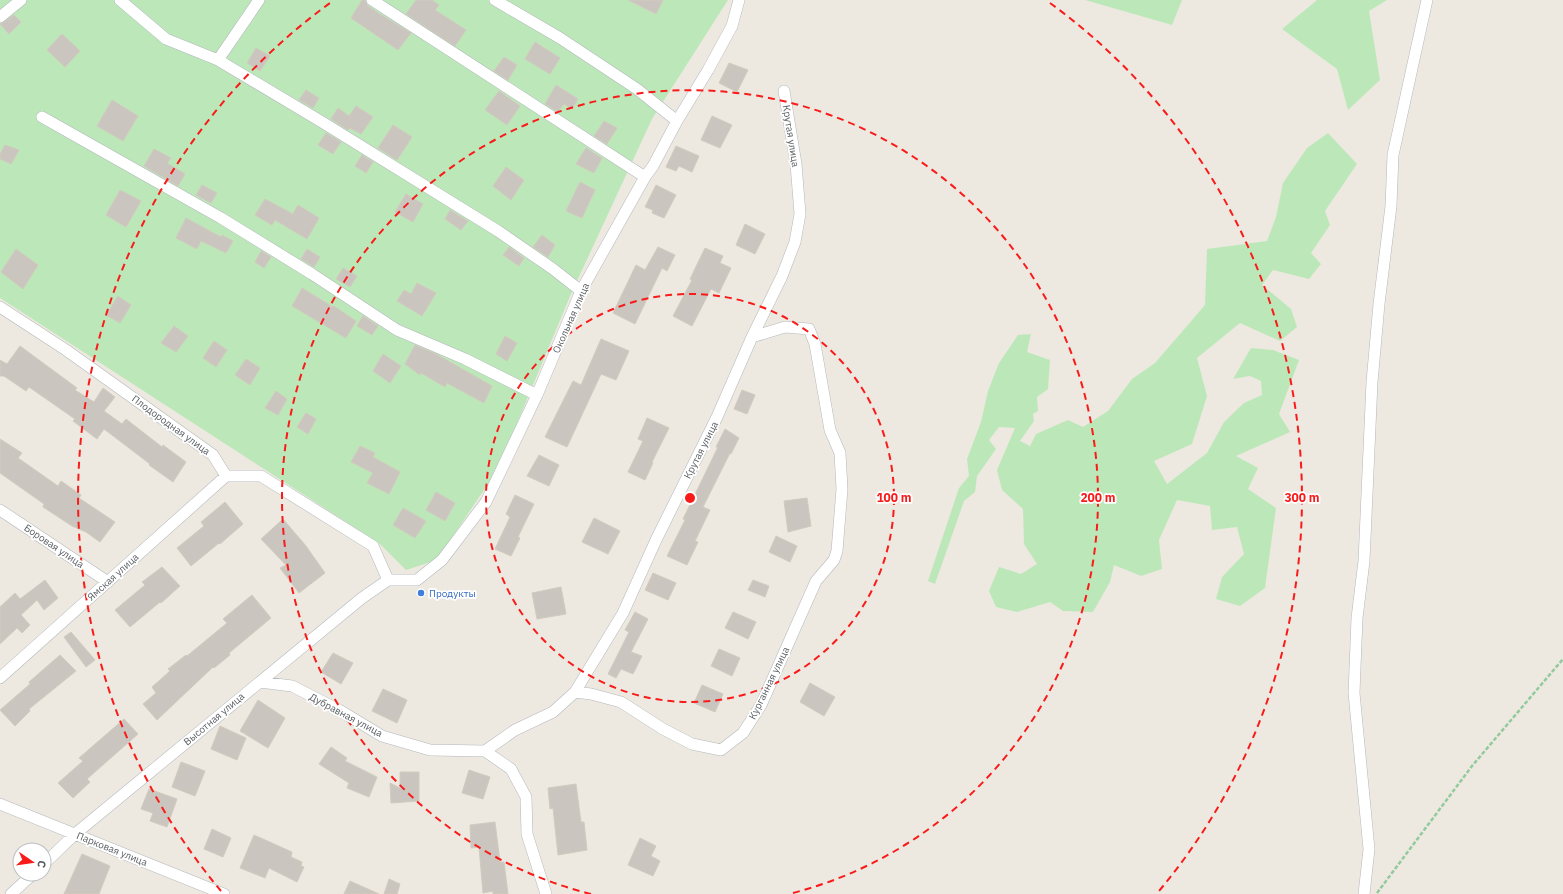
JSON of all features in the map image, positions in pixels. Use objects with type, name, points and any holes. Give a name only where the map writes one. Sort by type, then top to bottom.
[{"type":"street","points":[[0,17],[21,0]]},
{"type":"street","points":[[120,0],[166,39],[218,60],[322,122],[498,231],[553,269],[581,291]]},
{"type":"street","points":[[218,60],[259,0]]},
{"type":"street","points":[[372,0],[645,178]]},
{"type":"street","points":[[495,0],[560,38],[631,85],[677,120]]},
{"type":"street","name":"Окольная улица","points":[[388,580],[417,580],[442,560],[486,502],[537,396],[581,291],[653,166],[677,120],[708,70],[732,26],[739,0]]},
{"type":"street","points":[[1364,894],[1369,849],[1354,694],[1357,618],[1364,561],[1372,382],[1379,304],[1391,206],[1393,155],[1427,0]]},
{"type":"street","name":"Крутая улица","points":[[485,751],[515,730],[553,712],[575,692],[624,613],[656,540],[717,418],[752,336],[782,276],[795,242],[800,214],[796,164],[784,91]]},
{"type":"street","points":[[42,117],[220,218],[312,274],[397,330],[465,358],[537,396]]},
{"type":"street","name":"Плодородная улица","points":[[0,307],[66,350],[213,455],[226,476]]},
{"type":"street","name":"Курганная улица","points":[[575,692],[591,694],[621,702],[663,729],[692,744],[721,750],[744,733],[760,706],[816,581],[834,560],[837,551],[842,490],[840,453],[830,430],[816,344],[808,329],[785,328],[752,336]]},
{"type":"street","points":[[226,476],[261,476],[373,546],[388,580]]},
{"type":"street","name":"Ямская улица","points":[[0,678],[226,476]]},
{"type":"street","name":"Боровая улица","points":[[0,510],[108,582]]},
{"type":"street","name":"Высотная улица","points":[[52,856],[76,834],[362,598],[388,580]]},
{"type":"street","name":"Дубравная улица","points":[[260,682],[292,686],[339,710],[382,736],[430,750],[485,751]]},
{"type":"street","points":[[485,751],[511,769],[526,797],[527,834],[546,894]]},
{"type":"street","name":"Парковая улица","points":[[0,804],[224,894]]},
{"type":"street","points":[[11,894],[24,882]]},
{"type":"path","points":[[1376,894],[1472,766],[1563,659]]},
{"type":"green space","points":[[0,0],[728,0],[652,119],[571,294],[498,469],[437,560],[406,570],[380,544],[0,298]]},
{"type":"green space","points":[[1085,0],[1182,0],[1172,25]]},
{"type":"green space","points":[[1317,0],[1387,0],[1369,11],[1380,80],[1348,110],[1337,69],[1282,29]]},
{"type":"green space","points":[[1328,133],[1357,164],[1325,211],[1330,225],[1311,253],[1321,264],[1309,279],[1273,270],[1262,285],[1291,309],[1297,327],[1280,341],[1240,323],[1197,358],[1207,396],[1192,444],[1154,461],[1167,484],[1207,453],[1224,422],[1244,403],[1262,395],[1261,381],[1250,376],[1233,379],[1251,348],[1273,350],[1299,360],[1279,414],[1290,432],[1236,456],[1258,468],[1248,489],[1276,508],[1265,588],[1240,606],[1216,599],[1222,577],[1244,554],[1237,527],[1212,530],[1210,506],[1177,500],[1159,540],[1162,569],[1141,576],[1114,565],[1110,582],[1093,612],[1063,611],[1050,602],[1017,612],[996,607],[989,591],[999,567],[1021,574],[1037,564],[1024,544],[1023,509],[1002,490],[997,470],[1015,428],[999,427],[989,440],[996,449],[977,476],[975,492],[964,501],[935,584],[928,581],[959,488],[969,476],[967,459],[981,422],[988,391],[999,363],[1018,335],[1031,334],[1027,352],[1050,360],[1048,389],[1037,397],[1038,411],[1033,414],[1034,421],[1020,441],[1030,446],[1036,434],[1068,420],[1083,427],[1108,411],[1132,379],[1155,363],[1205,305],[1207,249],[1267,241],[1276,217],[1283,183],[1307,148]]},
{"type":"building","points":[[362,0],[365,0],[368,6],[378,13],[411,33],[398,50],[351,18]]},
{"type":"building","points":[[416,0],[432,0],[439,5],[435,10],[466,30],[455,46],[406,14]]},
{"type":"building","points":[[628,0],[663,0],[656,14]]},
{"type":"building","points":[[14,15],[21,22],[9,34],[0,24]]},
{"type":"building","points":[[62,34],[80,51],[65,67],[47,50]]},
{"type":"building","points":[[535,42],[560,58],[550,74],[525,59]]},
{"type":"building","points":[[256,48],[270,56],[260,71],[247,63]]},
{"type":"building","points":[[504,57],[517,65],[508,80],[494,71]]},
{"type":"building","points":[[729,63],[748,70],[737,92],[719,83]]},
{"type":"building","points":[[556,85],[578,99],[572,109],[564,104],[558,112],[545,104]]},
{"type":"building","points":[[306,90],[319,98],[313,108],[299,100]]},
{"type":"building","points":[[499,91],[520,106],[507,125],[485,110]]},
{"type":"building","points":[[112,100],[138,116],[123,141],[97,126]]},
{"type":"building","points":[[356,106],[373,117],[361,134],[350,128],[348,130],[331,119],[338,108],[349,116]]},
{"type":"building","points":[[712,116],[732,125],[720,148],[701,140]]},
{"type":"building","points":[[604,121],[617,128],[607,144],[594,136]]},
{"type":"building","points":[[393,125],[412,137],[397,160],[378,148]]},
{"type":"building","points":[[326,133],[341,142],[333,154],[318,145]]},
{"type":"building","points":[[5,145],[19,150],[11,164],[0,159],[0,154]]},
{"type":"building","points":[[676,146],[699,156],[692,172],[679,166],[676,171],[666,167]]},
{"type":"building","points":[[586,148],[602,158],[594,173],[576,164]]},
{"type":"building","points":[[154,149],[171,158],[167,163],[185,174],[178,186],[144,166]]},
{"type":"building","points":[[362,155],[373,162],[366,173],[355,166]]},
{"type":"building","points":[[506,167],[524,180],[511,200],[493,186]]},
{"type":"building","points":[[580,182],[595,190],[582,218],[566,211]]},
{"type":"building","points":[[202,185],[217,193],[211,203],[196,195]]},
{"type":"building","points":[[656,185],[676,195],[664,218],[652,213],[653,210],[645,207]]},
{"type":"building","points":[[120,190],[141,201],[126,227],[106,215]]},
{"type":"building","points":[[406,194],[423,204],[413,222],[395,212]]},
{"type":"building","points":[[265,199],[293,214],[298,205],[319,218],[307,239],[275,220],[272,225],[255,215]]},
{"type":"building","points":[[450,210],[468,221],[461,230],[445,219]]},
{"type":"building","points":[[186,218],[221,237],[222,235],[233,241],[226,253],[201,241],[197,249],[176,238]]},
{"type":"building","points":[[745,224],[765,234],[755,254],[736,245]]},
{"type":"building","points":[[542,235],[555,245],[548,257],[533,247]]},
{"type":"building","points":[[509,247],[524,258],[519,266],[503,255]]},
{"type":"building","points":[[658,247],[675,255],[667,271],[662,268],[635,324],[613,313],[636,265],[645,270]]},
{"type":"building","points":[[705,248],[723,256],[720,263],[731,268],[719,293],[711,289],[692,326],[673,316],[692,280],[690,279]]},
{"type":"building","points":[[16,249],[38,265],[23,289],[1,272]]},
{"type":"building","points":[[307,249],[320,257],[314,267],[301,259]]},
{"type":"building","points":[[261,251],[271,257],[264,268],[255,262]]},
{"type":"building","points":[[343,268],[357,276],[350,287],[336,279]]},
{"type":"building","points":[[417,283],[436,293],[422,316],[397,301],[404,290],[411,294]]},
{"type":"building","points":[[302,288],[333,307],[334,306],[356,321],[346,338],[292,306]]},
{"type":"building","points":[[118,296],[131,305],[120,323],[106,315]]},
{"type":"building","points":[[363,316],[378,326],[372,335],[357,326]]},
{"type":"building","points":[[174,326],[188,336],[176,352],[161,343]]},
{"type":"building","points":[[505,336],[517,343],[507,361],[496,354]]},
{"type":"building","points":[[601,339],[629,351],[616,380],[601,374],[567,447],[545,437],[573,381],[581,385]]},
{"type":"building","points":[[214,341],[227,350],[216,367],[203,358]]},
{"type":"building","points":[[415,345],[436,354],[492,386],[484,403],[447,383],[445,387],[421,373],[420,375],[405,364]]},
{"type":"building","points":[[20,346],[77,388],[75,390],[94,402],[103,388],[115,397],[104,411],[122,424],[126,419],[162,447],[163,445],[186,462],[173,482],[104,429],[97,439],[73,421],[75,419],[29,387],[26,391],[4,376],[0,376],[0,360],[7,364]]},
{"type":"building","points":[[383,354],[401,366],[390,383],[373,371]]},
{"type":"building","points":[[246,359],[260,368],[250,385],[235,375]]},
{"type":"building","points":[[742,390],[755,395],[747,414],[734,409]]},
{"type":"building","points":[[276,391],[287,399],[278,415],[265,408]]},
{"type":"building","points":[[306,413],[316,419],[308,434],[297,427]]},
{"type":"building","points":[[647,418],[669,428],[645,480],[628,472],[643,441],[638,439]]},
{"type":"building","points":[[725,429],[739,438],[703,507],[710,510],[695,541],[698,542],[687,565],[667,556],[685,520],[683,519],[718,447],[716,447]]},
{"type":"building","points":[[0,439],[22,453],[18,458],[58,486],[61,481],[81,495],[79,498],[115,522],[100,542],[43,507],[44,504],[0,473]]},
{"type":"building","points":[[360,446],[375,453],[373,457],[400,472],[389,494],[367,483],[373,473],[351,462]]},
{"type":"building","points":[[539,455],[559,465],[549,486],[527,476]]},
{"type":"building","points":[[436,492],[455,503],[445,521],[426,510]]},
{"type":"building","points":[[515,495],[534,504],[518,537],[520,538],[511,556],[495,549],[510,517],[506,514]]},
{"type":"building","points":[[807,498],[811,526],[788,532],[784,501]]},
{"type":"building","points":[[225,502],[243,524],[191,566],[177,548],[204,526],[201,522]]},
{"type":"building","points":[[403,508],[426,521],[415,538],[393,525]]},
{"type":"building","points":[[594,518],[620,531],[608,554],[582,542]]},
{"type":"building","points":[[283,519],[306,546],[325,573],[299,593],[280,568],[286,565],[261,539]]},
{"type":"building","points":[[776,536],[797,546],[790,562],[769,552]]},
{"type":"building","points":[[162,567],[180,586],[130,627],[115,610],[145,585],[142,582]]},
{"type":"building","points":[[653,573],[676,583],[668,600],[645,590]]},
{"type":"building","points":[[45,580],[58,598],[44,610],[37,600],[21,615],[30,625],[22,633],[17,628],[0,644],[0,607],[15,593],[20,599]]},
{"type":"building","points":[[753,580],[769,586],[765,597],[748,590]]},
{"type":"building","points":[[561,587],[566,614],[537,619],[532,593]]},
{"type":"building","points":[[252,595],[271,618],[229,653],[230,655],[214,668],[213,667],[157,720],[143,704],[156,693],[152,687],[170,671],[168,669],[186,655],[187,656],[227,623],[223,619]]},
{"type":"building","points":[[635,612],[648,619],[631,652],[642,656],[633,674],[621,669],[616,678],[608,674],[629,632],[625,630]]},
{"type":"building","points":[[733,612],[756,622],[748,639],[725,628]]},
{"type":"building","points":[[71,632],[95,660],[86,667],[64,637]]},
{"type":"building","points":[[719,649],[740,658],[732,676],[711,666]]},
{"type":"building","points":[[333,653],[353,663],[341,684],[321,672]]},
{"type":"building","points":[[60,655],[76,671],[29,709],[30,711],[15,726],[0,710]]},
{"type":"building","points":[[810,683],[835,697],[824,716],[800,702]]},
{"type":"building","points":[[702,685],[723,694],[715,712],[694,703]]},
{"type":"building","points":[[383,689],[407,700],[397,723],[372,711]]},
{"type":"building","points":[[258,700],[285,718],[268,748],[240,731]]},
{"type":"building","points":[[124,719],[138,734],[87,779],[90,782],[73,798],[58,783],[83,761],[79,758]]},
{"type":"building","points":[[220,726],[246,738],[237,760],[211,749]]},
{"type":"building","points":[[331,747],[347,758],[345,761],[377,777],[369,797],[347,788],[349,783],[319,764]]},
{"type":"building","points":[[181,762],[205,771],[195,796],[172,787]]},
{"type":"building","points":[[469,770],[490,777],[483,799],[462,793]]},
{"type":"building","points":[[400,772],[419,772],[419,801],[391,803],[390,783],[400,788]]},
{"type":"building","points":[[576,784],[581,822],[584,822],[587,850],[558,855],[553,808],[550,809],[548,788]]},
{"type":"building","points":[[149,789],[177,799],[167,827],[150,821],[153,813],[141,809]]},
{"type":"building","points":[[495,822],[500,862],[504,862],[508,894],[493,894],[493,891],[483,893],[479,847],[471,848],[470,825]]},
{"type":"building","points":[[212,829],[231,838],[223,857],[204,849]]},
{"type":"building","points":[[254,835],[292,852],[291,857],[302,862],[301,866],[304,867],[297,882],[269,868],[265,878],[240,868]]},
{"type":"building","points":[[640,838],[656,846],[651,856],[660,861],[653,876],[628,865]]},
{"type":"building","points":[[82,854],[110,866],[99,894],[64,894]]},
{"type":"building","points":[[389,879],[400,884],[397,894],[384,894]]},
{"type":"building","points":[[350,881],[379,894],[344,894]]},
{"type":"place","name":"Продукты","points":[[421,593]]}]
